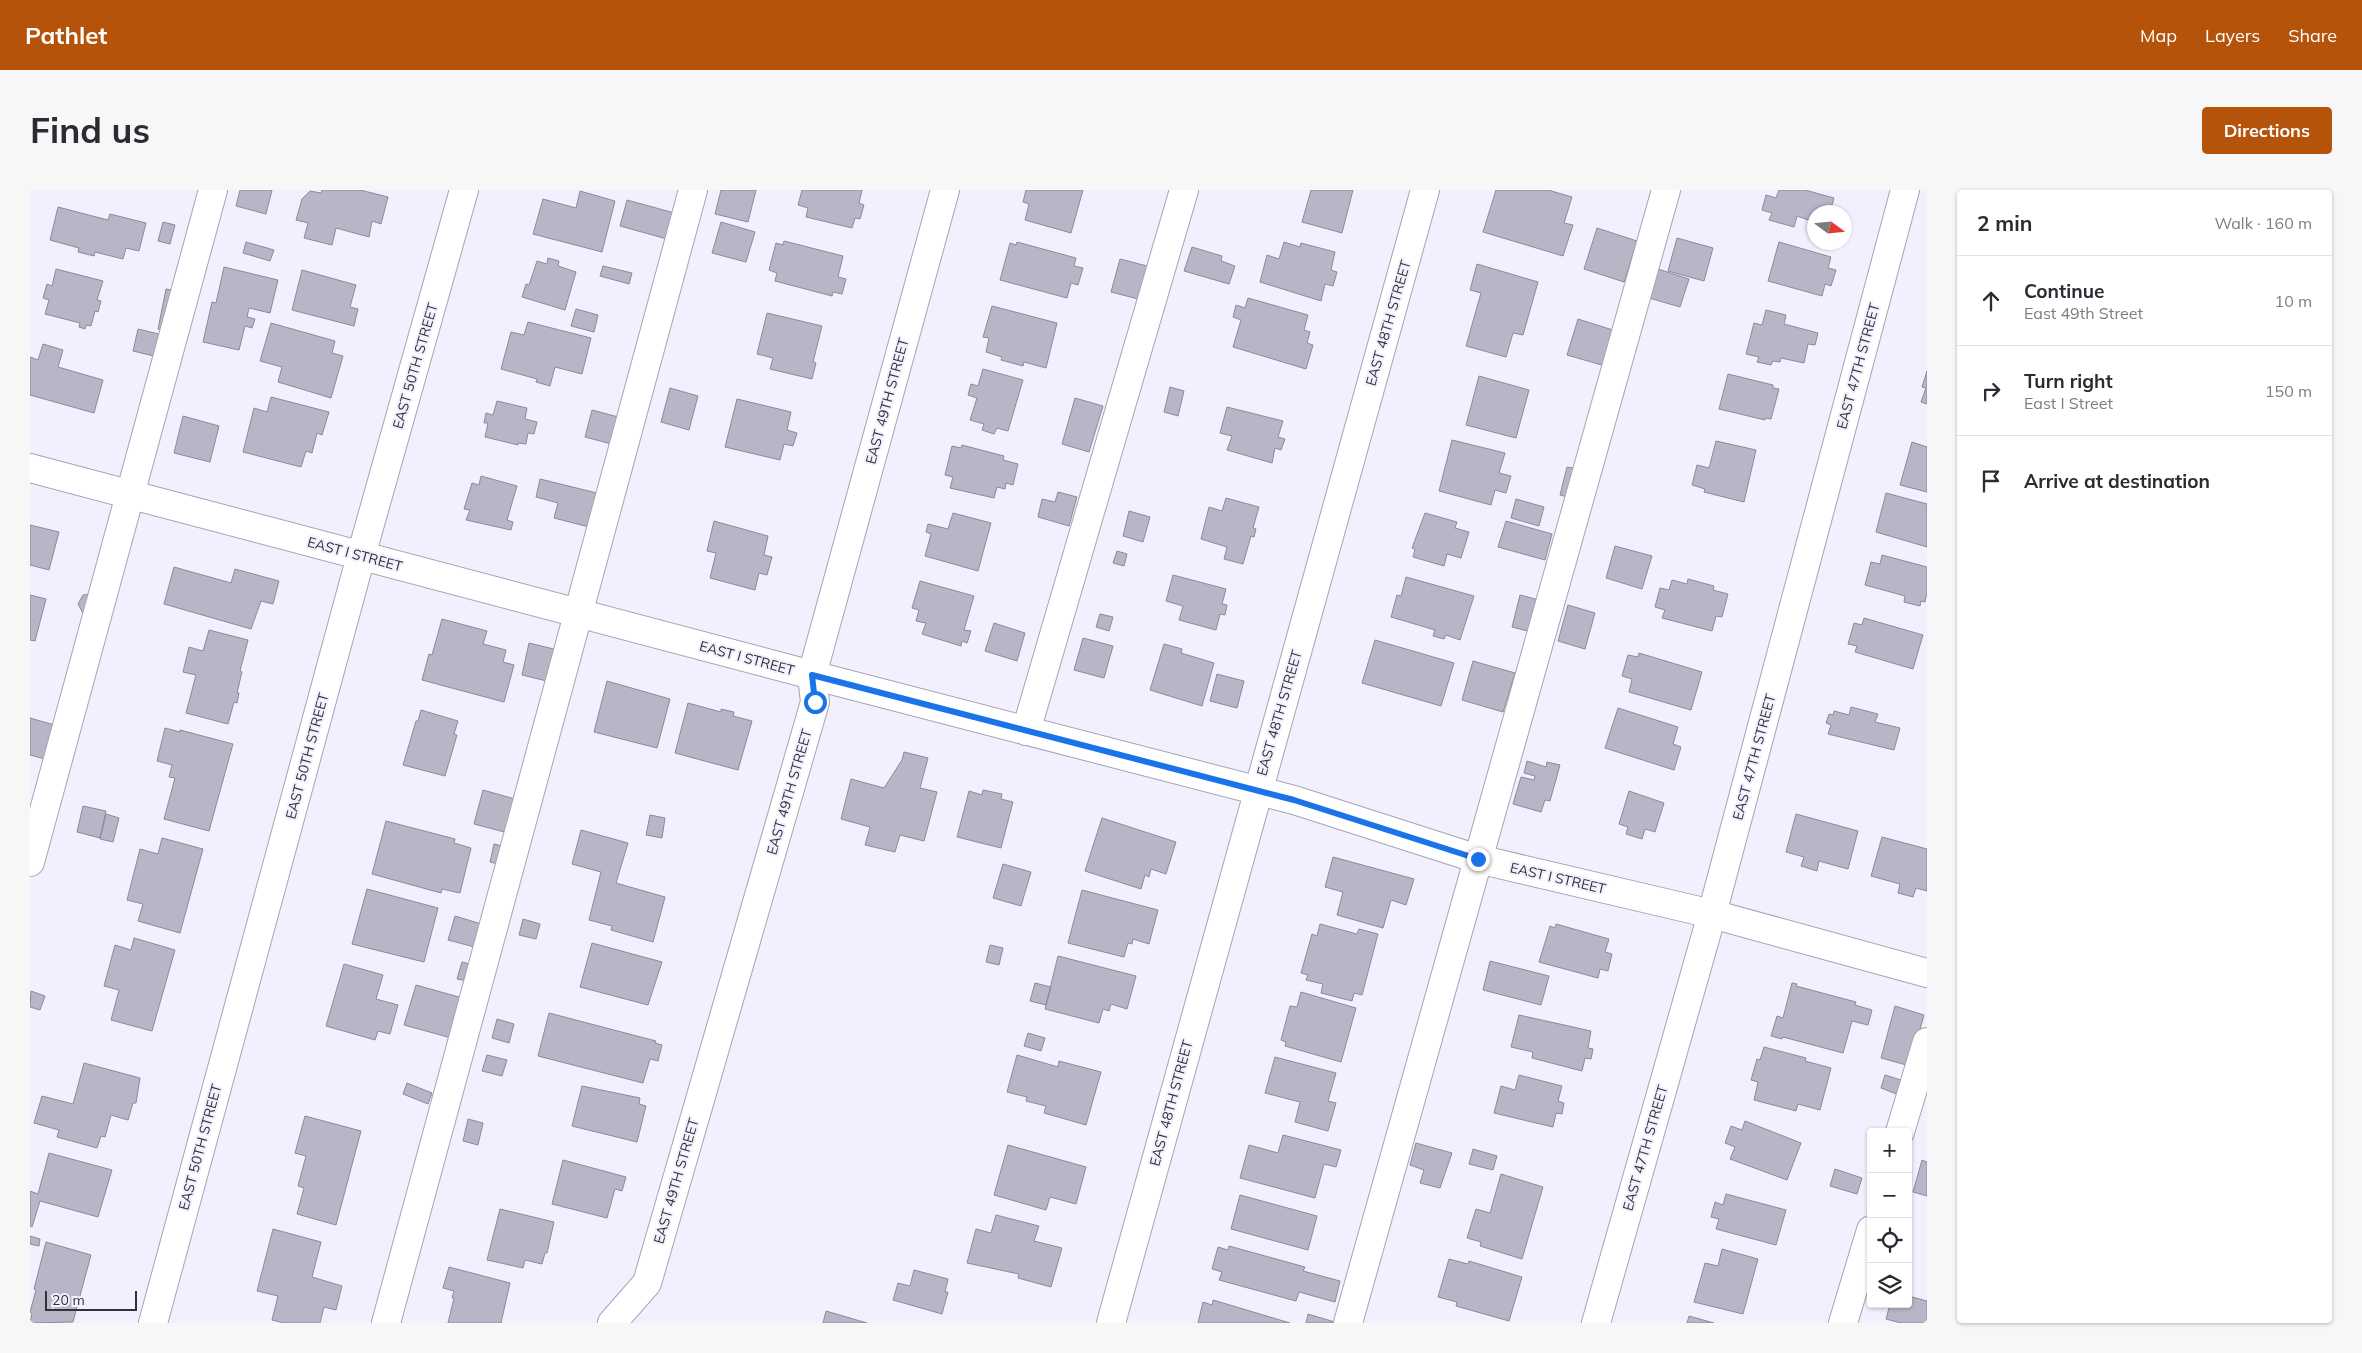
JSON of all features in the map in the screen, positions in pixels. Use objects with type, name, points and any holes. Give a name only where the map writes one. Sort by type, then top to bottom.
[{"type":"street","points":[[30,862],[214,190]]},
{"type":"street","name":"EAST 50TH STREET","points":[[153,1323],[361,556],[464,190]]},
{"type":"street","points":[[386,1323],[693,190]]},
{"type":"street","name":"EAST 49TH STREET","points":[[612,1323],[647,1283],[815,702],[812,675],[945,190]]},
{"type":"street","points":[[1026,731],[1184,190]]},
{"type":"street","name":"EAST 48TH STREET","points":[[1111,1323],[1425,190]]},
{"type":"street","points":[[1348,1323],[1666,190]]},
{"type":"street","name":"EAST 47TH STREET","points":[[1596,1323],[1712,914],[1905,190]]},
{"type":"street","name":"EAST I STREET","points":[[30,468],[812,675],[1294,800],[1478,859],[1712,914],[1927,973]]},
{"type":"street","points":[[1901,1128],[1927,1042]]},
{"type":"street","points":[[1843,1323],[1867,1243]]},
{"type":"building","points":[[240,190],[272,190],[266,214],[236,206]]},
{"type":"building","points":[[322,190],[360,190],[388,197],[381,224],[372,221],[369,237],[336,228],[332,245],[304,238],[308,223],[296,220],[302,199],[310,191],[321,193]]},
{"type":"building","points":[[721,190],[756,190],[748,222],[715,214]]},
{"type":"building","points":[[802,190],[862,190],[859,203],[864,205],[860,219],[855,218],[852,228],[806,217],[808,208],[798,205]]},
{"type":"building","points":[[1026,190],[1083,190],[1071,233],[1025,220],[1029,204],[1023,202]]},
{"type":"building","points":[[1311,190],[1353,190],[1342,233],[1302,222]]},
{"type":"building","points":[[1496,190],[1548,190],[1572,197],[1564,223],[1573,225],[1563,256],[1483,232]]},
{"type":"building","points":[[1779,190],[1805,190],[1834,198],[1832,205],[1807,205],[1807,220],[1797,216],[1794,227],[1769,220],[1772,213],[1762,210],[1766,195],[1776,198]]},
{"type":"building","points":[[580,191],[615,201],[602,252],[533,234],[543,199],[576,208]]},
{"type":"building","points":[[627,200],[682,215],[674,241],[620,226]]},
{"type":"building","points":[[58,207],[108,220],[110,214],[146,223],[139,251],[126,248],[123,259],[95,252],[94,256],[78,252],[79,248],[50,240]]},
{"type":"building","points":[[163,222],[175,225],[170,244],[158,241]]},
{"type":"building","points":[[721,222],[755,232],[746,262],[712,253]]},
{"type":"building","points":[[1597,228],[1637,241],[1624,282],[1584,269]]},
{"type":"building","points":[[1677,238],[1713,248],[1704,281],[1668,271]]},
{"type":"building","points":[[784,241],[843,256],[838,277],[846,279],[842,294],[833,292],[832,296],[775,281],[777,273],[769,270],[776,243],[783,245]]},
{"type":"building","points":[[246,242],[274,250],[270,261],[243,253]]},
{"type":"building","points":[[1017,242],[1076,258],[1074,266],[1083,268],[1078,285],[1071,283],[1067,298],[1000,280],[1010,243],[1016,245]]},
{"type":"building","points":[[1284,242],[1300,247],[1301,243],[1335,252],[1331,270],[1337,272],[1333,286],[1325,284],[1321,301],[1260,282],[1267,255],[1279,259]]},
{"type":"building","points":[[1779,242],[1831,257],[1828,268],[1836,270],[1831,286],[1825,284],[1822,296],[1768,281]]},
{"type":"building","points":[[1192,247],[1222,256],[1221,261],[1235,266],[1229,284],[1184,271]]},
{"type":"building","points":[[548,258],[559,261],[558,266],[576,272],[565,310],[522,297],[526,284],[529,285],[537,261],[547,264]]},
{"type":"building","points":[[1120,259],[1151,267],[1142,300],[1111,292]]},
{"type":"building","points":[[1477,264],[1538,282],[1523,335],[1513,333],[1506,357],[1466,346],[1481,293],[1470,290]]},
{"type":"building","points":[[603,266],[632,273],[629,284],[600,276]]},
{"type":"building","points":[[224,267],[278,280],[270,313],[249,308],[247,317],[255,319],[252,328],[245,326],[239,350],[203,342],[212,302],[216,303]]},
{"type":"building","points":[[56,269],[103,281],[97,300],[101,301],[98,312],[95,311],[91,326],[86,325],[85,329],[79,327],[80,323],[45,314],[49,300],[43,298],[47,284],[52,286]]},
{"type":"building","points":[[1658,269],[1689,279],[1680,307],[1649,298]]},
{"type":"building","points":[[302,270],[356,285],[350,307],[358,309],[354,326],[292,310]]},
{"type":"building","points":[[166,289],[182,292],[172,332],[158,329]]},
{"type":"building","points":[[1248,298],[1308,315],[1304,330],[1310,332],[1307,343],[1313,345],[1306,369],[1233,347],[1241,320],[1233,317],[1236,305],[1245,308]]},
{"type":"building","points":[[992,306],[1057,323],[1046,368],[1024,362],[1023,366],[1001,360],[1002,357],[986,352],[989,338],[983,337]]},
{"type":"building","points":[[576,309],[598,315],[594,332],[571,326]]},
{"type":"building","points":[[1766,310],[1786,315],[1784,324],[1818,333],[1815,345],[1808,344],[1804,363],[1781,358],[1780,362],[1773,361],[1771,365],[1757,362],[1759,357],[1746,354],[1754,323],[1762,325]]},
{"type":"building","points":[[767,313],[822,326],[813,362],[816,363],[812,379],[770,369],[773,358],[757,354]]},
{"type":"building","points":[[1578,319],[1616,331],[1605,366],[1567,355]]},
{"type":"building","points":[[528,322],[591,338],[582,374],[555,367],[550,386],[536,382],[537,379],[501,369],[511,332],[524,335]]},
{"type":"building","points":[[271,323],[335,341],[332,353],[343,356],[331,398],[278,382],[282,367],[260,361]]},
{"type":"building","points":[[138,329],[167,336],[162,358],[133,351]]},
{"type":"building","points":[[43,344],[63,350],[58,367],[103,380],[94,413],[30,395],[30,357],[38,360]]},
{"type":"building","points":[[983,369],[1023,380],[1008,431],[997,428],[994,434],[982,430],[984,424],[970,420],[977,398],[968,395],[971,384],[978,386]]},
{"type":"building","points":[[1927,371],[1927,404],[1921,402],[1926,388],[1922,387]]},
{"type":"building","points":[[1728,374],[1773,385],[1773,388],[1779,389],[1771,419],[1765,418],[1765,420],[1719,409]]},
{"type":"building","points":[[1479,376],[1529,390],[1516,438],[1466,425]]},
{"type":"building","points":[[1170,387],[1184,391],[1178,416],[1164,412]]},
{"type":"building","points":[[670,388],[698,396],[689,430],[661,422]]},
{"type":"building","points":[[271,397],[329,412],[322,435],[317,433],[312,453],[306,451],[301,467],[243,452],[254,408],[267,412]]},
{"type":"building","points":[[1075,398],[1103,406],[1089,452],[1062,444]]},
{"type":"building","points":[[737,399],[791,412],[787,430],[797,433],[793,446],[784,444],[780,460],[725,447]]},
{"type":"building","points":[[497,401],[527,408],[525,419],[537,422],[534,434],[528,433],[526,444],[518,443],[518,445],[485,437],[488,423],[484,423],[486,413],[493,415]]},
{"type":"building","points":[[1227,407],[1283,421],[1278,437],[1285,439],[1281,450],[1275,448],[1272,463],[1227,450],[1232,436],[1220,433]]},
{"type":"building","points":[[592,410],[622,418],[615,445],[585,437]]},
{"type":"building","points":[[183,416],[219,426],[210,462],[174,453]]},
{"type":"building","points":[[1452,440],[1505,453],[1499,473],[1511,476],[1506,493],[1495,490],[1491,505],[1439,491]]},
{"type":"building","points":[[1716,441],[1756,450],[1744,502],[1704,492],[1705,489],[1692,485],[1697,465],[1709,468]]},
{"type":"building","points":[[1912,442],[1927,447],[1927,492],[1900,485]]},
{"type":"building","points":[[962,445],[1004,456],[1003,460],[1018,464],[1013,485],[1006,483],[1005,489],[997,487],[994,498],[950,488],[953,477],[945,475],[952,446],[961,448]]},
{"type":"building","points":[[1567,467],[1579,469],[1572,498],[1560,495]]},
{"type":"building","points":[[481,476],[517,486],[507,520],[513,522],[511,530],[466,520],[470,510],[464,509],[472,483],[479,485]]},
{"type":"building","points":[[540,479],[601,494],[593,528],[554,518],[558,503],[536,497]]},
{"type":"building","points":[[1058,492],[1077,497],[1069,526],[1038,517],[1042,499],[1055,502]]},
{"type":"building","points":[[1886,493],[1927,504],[1927,547],[1876,532]]},
{"type":"building","points":[[1226,498],[1259,507],[1253,528],[1256,529],[1254,537],[1251,536],[1243,564],[1224,559],[1227,547],[1201,539],[1209,507],[1222,511]]},
{"type":"building","points":[[1516,499],[1544,507],[1539,526],[1511,518]]},
{"type":"building","points":[[1129,511],[1150,517],[1143,542],[1123,536]]},
{"type":"building","points":[[953,513],[991,523],[978,571],[925,556],[931,534],[926,532],[928,524],[948,529]]},
{"type":"building","points":[[1425,513],[1457,522],[1455,528],[1469,532],[1461,558],[1447,554],[1444,566],[1413,557],[1415,549],[1412,548]]},
{"type":"building","points":[[714,521],[768,536],[764,555],[772,557],[767,575],[759,573],[755,590],[710,578],[716,553],[707,551]]},
{"type":"building","points":[[1506,521],[1552,534],[1545,560],[1498,547]]},
{"type":"building","points":[[30,525],[59,532],[49,570],[30,565]]},
{"type":"building","points":[[1615,546],[1652,556],[1642,589],[1606,578]]},
{"type":"building","points":[[1117,551],[1127,554],[1124,566],[1113,563]]},
{"type":"building","points":[[1882,555],[1927,567],[1925,602],[1921,601],[1920,606],[1904,602],[1905,596],[1865,585],[1871,562],[1880,564]]},
{"type":"building","points":[[174,567],[231,583],[235,569],[279,581],[273,604],[261,601],[251,629],[164,604]]},
{"type":"building","points":[[1173,575],[1226,589],[1222,604],[1227,605],[1225,615],[1220,614],[1216,630],[1179,620],[1183,606],[1166,601]]},
{"type":"building","points":[[1406,577],[1474,596],[1460,640],[1446,635],[1444,639],[1433,636],[1435,630],[1391,617],[1397,595],[1401,596]]},
{"type":"building","points":[[1688,579],[1714,586],[1713,590],[1728,594],[1722,617],[1716,616],[1712,631],[1662,618],[1665,610],[1655,607],[1660,588],[1669,590],[1672,580],[1687,584]]},
{"type":"building","points":[[920,581],[974,596],[964,630],[971,631],[967,643],[962,641],[961,646],[922,634],[926,623],[916,621],[919,610],[912,608]]},
{"type":"building","points":[[91,594],[85,617],[78,604],[83,595]]},
{"type":"building","points":[[30,595],[46,599],[35,641],[30,640]]},
{"type":"building","points":[[1520,595],[1543,601],[1535,633],[1512,627]]},
{"type":"building","points":[[1568,605],[1595,613],[1585,649],[1558,641]]},
{"type":"building","points":[[1100,614],[1113,617],[1109,631],[1096,627]]},
{"type":"building","points":[[1864,618],[1923,635],[1913,669],[1855,652],[1857,646],[1848,644],[1854,623],[1862,625]]},
{"type":"building","points":[[442,619],[487,631],[483,644],[506,650],[503,662],[514,665],[504,702],[422,680],[429,654],[432,655]]},
{"type":"building","points":[[994,623],[1025,633],[1017,661],[985,651]]},
{"type":"building","points":[[209,630],[248,640],[240,671],[242,672],[237,693],[239,693],[237,703],[234,702],[228,724],[186,713],[196,675],[183,672],[189,647],[203,651]]},
{"type":"building","points":[[1083,638],[1113,646],[1104,678],[1074,670]]},
{"type":"building","points":[[1375,640],[1454,663],[1441,706],[1362,683]]},
{"type":"building","points":[[529,643],[562,651],[555,683],[522,675]]},
{"type":"building","points":[[1164,644],[1182,649],[1181,653],[1214,663],[1202,706],[1150,690]]},
{"type":"building","points":[[1639,653],[1702,672],[1691,710],[1629,692],[1632,679],[1622,676],[1628,655],[1638,657]]},
{"type":"building","points":[[1473,661],[1515,673],[1503,712],[1462,700]]},
{"type":"building","points":[[1217,674],[1244,681],[1237,708],[1210,701]]},
{"type":"building","points":[[607,681],[670,699],[657,748],[594,732]]},
{"type":"building","points":[[688,703],[721,712],[721,709],[734,712],[733,716],[752,721],[738,770],[675,753]]},
{"type":"building","points":[[1851,707],[1878,714],[1875,722],[1900,728],[1894,750],[1828,734],[1831,725],[1826,723],[1829,714],[1833,715],[1834,711],[1849,715]]},
{"type":"building","points":[[1618,708],[1678,727],[1673,744],[1681,747],[1674,770],[1605,748]]},
{"type":"building","points":[[421,710],[458,721],[454,734],[457,735],[445,776],[403,765]]},
{"type":"building","points":[[30,718],[65,728],[56,762],[30,755]]},
{"type":"building","points":[[165,728],[233,744],[209,831],[164,819],[175,778],[169,777],[172,765],[157,761]]},
{"type":"building","points":[[904,752],[928,758],[920,788],[937,792],[924,841],[900,835],[895,852],[865,845],[870,827],[841,819],[851,779],[884,788],[902,760]]},
{"type":"building","points":[[1527,761],[1546,767],[1547,762],[1560,765],[1550,801],[1545,800],[1541,812],[1513,804],[1521,777],[1534,780],[1535,776],[1524,773]]},
{"type":"building","points":[[483,790],[522,801],[512,834],[474,824]]},
{"type":"building","points":[[983,790],[1002,794],[1001,799],[1013,802],[1001,848],[957,837],[969,791],[982,795]]},
{"type":"building","points":[[1629,791],[1664,803],[1655,832],[1645,829],[1642,839],[1626,834],[1628,827],[1619,824]]},
{"type":"building","points":[[83,806],[106,811],[100,838],[77,832]]},
{"type":"building","points":[[106,814],[119,818],[113,842],[100,839]]},
{"type":"building","points":[[1796,814],[1858,831],[1848,869],[1819,861],[1817,871],[1801,866],[1804,857],[1786,852]]},
{"type":"building","points":[[650,815],[665,818],[662,838],[646,835]]},
{"type":"building","points":[[1102,818],[1176,842],[1166,874],[1151,869],[1149,877],[1145,875],[1141,889],[1085,871]]},
{"type":"building","points":[[386,821],[455,839],[454,843],[471,848],[460,893],[442,889],[441,893],[372,874]]},
{"type":"building","points":[[581,830],[628,843],[616,883],[665,897],[653,942],[611,930],[612,926],[589,920],[601,872],[572,864]]},
{"type":"building","points":[[1882,837],[1927,849],[1927,891],[1916,888],[1913,897],[1898,893],[1900,884],[1871,876]]},
{"type":"building","points":[[162,838],[203,849],[180,933],[138,921],[143,904],[127,900],[140,849],[158,854]]},
{"type":"building","points":[[494,844],[511,848],[506,866],[490,862]]},
{"type":"building","points":[[1333,857],[1414,879],[1406,905],[1391,900],[1383,928],[1337,915],[1343,892],[1325,887]]},
{"type":"building","points":[[1003,864],[1031,872],[1021,906],[993,898]]},
{"type":"building","points":[[367,889],[438,908],[424,962],[352,944]]},
{"type":"building","points":[[1082,890],[1158,910],[1149,944],[1133,939],[1132,944],[1128,943],[1124,957],[1068,943]]},
{"type":"building","points":[[455,916],[488,926],[482,949],[448,940]]},
{"type":"building","points":[[523,919],[540,924],[536,939],[519,935]]},
{"type":"building","points":[[1320,924],[1357,934],[1359,929],[1378,934],[1362,995],[1354,993],[1352,1001],[1321,993],[1323,984],[1306,980],[1308,975],[1301,973],[1312,934],[1317,936]]},
{"type":"building","points":[[1556,924],[1609,939],[1605,952],[1612,954],[1608,971],[1600,969],[1598,978],[1539,962],[1550,926],[1555,928]]},
{"type":"building","points":[[134,938],[175,950],[152,1031],[111,1020],[119,990],[104,986],[115,945],[131,950]]},
{"type":"building","points":[[592,943],[662,962],[648,1005],[580,987]]},
{"type":"building","points":[[990,945],[1003,948],[999,965],[986,962]]},
{"type":"building","points":[[1058,956],[1136,976],[1127,1009],[1111,1004],[1109,1011],[1103,1009],[1099,1023],[1045,1009]]},
{"type":"building","points":[[1490,961],[1549,976],[1541,1005],[1483,990]]},
{"type":"building","points":[[462,962],[477,966],[473,982],[457,979]]},
{"type":"building","points":[[344,964],[383,975],[376,999],[398,1005],[390,1034],[378,1031],[375,1040],[326,1026]]},
{"type":"building","points":[[1035,983],[1051,987],[1046,1005],[1030,1001]]},
{"type":"building","points":[[1792,983],[1797,984],[1796,986],[1856,1002],[1855,1005],[1872,1010],[1868,1025],[1852,1021],[1843,1053],[1783,1037],[1782,1039],[1771,1036],[1777,1016],[1783,1018]]},
{"type":"building","points":[[416,985],[466,999],[455,1039],[404,1025]]},
{"type":"building","points":[[31,991],[45,996],[40,1010],[30,1007]]},
{"type":"building","points":[[1301,992],[1356,1008],[1341,1062],[1285,1046],[1286,1042],[1281,1040],[1290,1006],[1297,1007]]},
{"type":"building","points":[[1895,1006],[1924,1015],[1910,1066],[1881,1058]]},
{"type":"building","points":[[549,1013],[656,1041],[655,1043],[662,1045],[658,1061],[650,1059],[643,1083],[538,1056]]},
{"type":"building","points":[[1519,1015],[1591,1031],[1588,1048],[1593,1049],[1591,1059],[1585,1058],[1582,1071],[1532,1058],[1533,1052],[1511,1047]]},
{"type":"building","points":[[497,1019],[514,1024],[509,1043],[492,1038]]},
{"type":"building","points":[[1028,1033],[1045,1038],[1041,1051],[1024,1046]]},
{"type":"building","points":[[1764,1047],[1806,1058],[1805,1061],[1831,1068],[1820,1110],[1798,1104],[1796,1111],[1754,1100],[1758,1082],[1751,1080],[1757,1059],[1760,1060]]},
{"type":"building","points":[[487,1055],[507,1060],[502,1076],[482,1071]]},
{"type":"building","points":[[1017,1055],[1058,1067],[1059,1061],[1101,1072],[1086,1125],[1044,1113],[1046,1106],[1026,1101],[1027,1097],[1007,1092]]},
{"type":"building","points":[[1275,1057],[1336,1073],[1328,1101],[1336,1103],[1328,1131],[1295,1122],[1300,1102],[1265,1093]]},
{"type":"building","points":[[84,1063],[140,1078],[136,1103],[133,1103],[128,1120],[111,1115],[105,1137],[101,1136],[97,1148],[57,1137],[59,1130],[34,1123],[42,1096],[73,1104]]},
{"type":"building","points":[[1519,1075],[1562,1086],[1558,1101],[1564,1103],[1562,1114],[1556,1113],[1553,1127],[1494,1113],[1501,1086],[1515,1090]]},
{"type":"building","points":[[1885,1075],[1904,1081],[1899,1095],[1881,1088]]},
{"type":"building","points":[[407,1083],[432,1093],[428,1104],[403,1094]]},
{"type":"building","points":[[582,1086],[640,1098],[639,1104],[646,1106],[637,1142],[572,1126]]},
{"type":"building","points":[[305,1116],[361,1131],[336,1225],[297,1214],[304,1188],[298,1186],[306,1156],[295,1153]]},
{"type":"building","points":[[468,1119],[483,1123],[478,1145],[463,1141]]},
{"type":"building","points":[[1745,1121],[1801,1143],[1787,1180],[1730,1159],[1735,1147],[1725,1143],[1731,1126],[1742,1130]]},
{"type":"building","points":[[1283,1135],[1341,1150],[1336,1167],[1324,1164],[1315,1198],[1240,1178],[1249,1145],[1278,1153]]},
{"type":"building","points":[[1416,1143],[1452,1153],[1440,1188],[1420,1183],[1424,1170],[1410,1165]]},
{"type":"building","points":[[1008,1145],[1086,1167],[1076,1204],[1050,1197],[1046,1210],[994,1195]]},
{"type":"building","points":[[1473,1149],[1497,1156],[1493,1170],[1469,1164]]},
{"type":"building","points":[[49,1153],[112,1170],[98,1217],[40,1201],[32,1227],[30,1226],[30,1191],[38,1194]]},
{"type":"building","points":[[563,1160],[626,1177],[622,1191],[615,1189],[607,1218],[552,1204]]},
{"type":"building","points":[[1922,1160],[1927,1162],[1927,1196],[1913,1192]]},
{"type":"building","points":[[1835,1169],[1862,1178],[1857,1194],[1830,1186]]},
{"type":"building","points":[[1501,1174],[1543,1187],[1522,1259],[1480,1246],[1481,1242],[1467,1238],[1476,1209],[1490,1213]]},
{"type":"building","points":[[1726,1194],[1786,1210],[1776,1245],[1716,1229],[1719,1219],[1711,1217],[1715,1202],[1723,1205]]},
{"type":"building","points":[[1240,1195],[1317,1216],[1308,1250],[1231,1229]]},
{"type":"building","points":[[500,1209],[554,1222],[547,1253],[545,1253],[542,1264],[525,1260],[523,1268],[487,1260]]},
{"type":"building","points":[[996,1215],[1039,1226],[1034,1241],[1062,1248],[1051,1287],[1018,1278],[1019,1274],[967,1263],[976,1229],[991,1233]]},
{"type":"building","points":[[273,1229],[321,1242],[312,1277],[342,1286],[336,1310],[324,1307],[320,1323],[284,1323],[272,1320],[278,1296],[257,1291]]},
{"type":"building","points":[[30,1236],[40,1239],[39,1246],[30,1244]]},
{"type":"building","points":[[46,1242],[91,1255],[73,1322],[30,1323],[32,1313],[30,1312],[36,1290],[34,1289]]},
{"type":"building","points":[[1229,1246],[1305,1267],[1303,1271],[1340,1281],[1335,1302],[1299,1292],[1296,1301],[1219,1280],[1222,1272],[1212,1269],[1218,1247],[1228,1250]]},
{"type":"building","points":[[1722,1249],[1758,1259],[1743,1314],[1694,1302],[1705,1263],[1718,1266]]},
{"type":"building","points":[[1449,1259],[1468,1264],[1469,1261],[1522,1277],[1509,1321],[1456,1306],[1457,1302],[1438,1297]]},
{"type":"building","points":[[449,1267],[510,1283],[501,1323],[448,1323],[454,1291],[443,1288]]},
{"type":"building","points":[[914,1270],[948,1279],[945,1292],[948,1292],[942,1314],[893,1300],[898,1283],[910,1286]]},
{"type":"building","points":[[1912,1297],[1927,1301],[1927,1323],[1901,1323],[1886,1319],[1889,1308],[1912,1308]]},
{"type":"building","points":[[1213,1300],[1290,1323],[1198,1323],[1203,1302],[1212,1305]]},
{"type":"building","points":[[826,1311],[867,1323],[823,1323]]},
{"type":"building","points":[[1308,1314],[1338,1323],[1306,1323]]},
{"type":"building","points":[[1689,1316],[1714,1323],[1687,1323]]},
{"type":"route","points":[[815,702],[812,675],[1294,800],[1478,859]]}]
